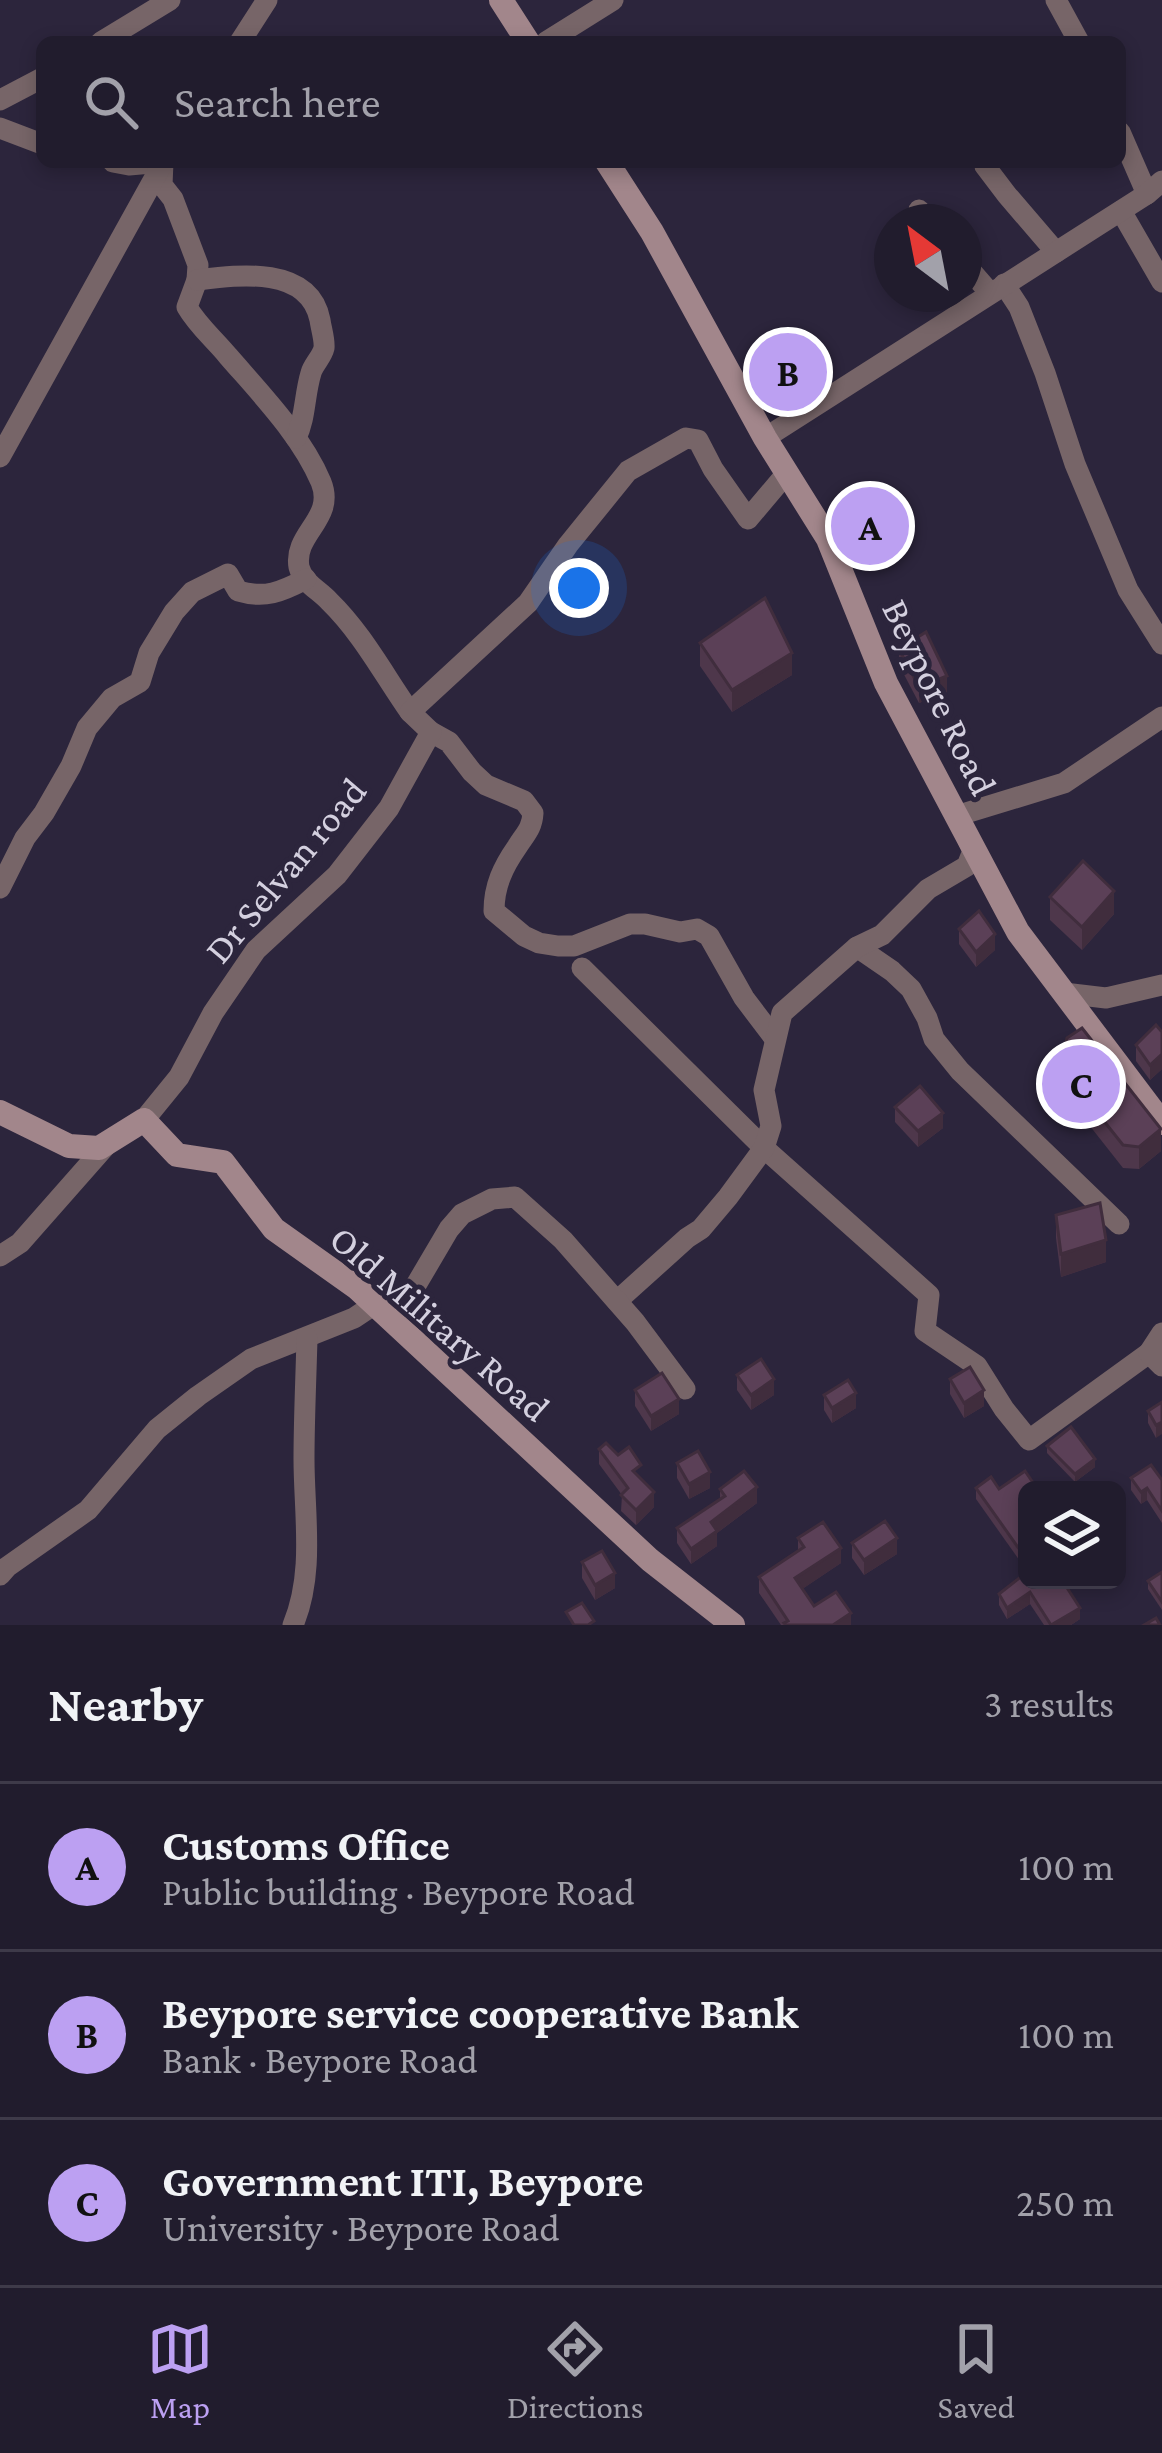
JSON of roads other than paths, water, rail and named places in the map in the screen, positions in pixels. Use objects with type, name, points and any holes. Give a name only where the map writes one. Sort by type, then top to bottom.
[{"type":"main road","points":[[501,0],[524,36]]},
{"type":"main road","name":"Beypore Road","points":[[611,168],[828,539],[886,683],[1018,932],[1162,1123]]},
{"type":"main road","points":[[0,1112],[69,1145],[104,1145],[144,1120]]},
{"type":"main road","name":"Old Military Road","points":[[144,1120],[177,1155],[223,1162],[274,1229],[357,1288],[650,1560],[733,1625]]},
{"type":"street","points":[[111,36],[170,0]]},
{"type":"street","points":[[244,36],[267,0]]},
{"type":"street","points":[[556,36],[613,0]]},
{"type":"street","points":[[1055,0],[1076,36]]},
{"type":"street","points":[[0,100],[36,81]]},
{"type":"street","points":[[0,128],[36,142]]},
{"type":"street","points":[[765,438],[1155,188],[1126,142]]},
{"type":"street","points":[[0,457],[160,168]]},
{"type":"street","points":[[163,168],[162,185],[199,265],[188,307],[196,323],[296,438],[323,485],[320,519],[301,547],[299,566],[305,579],[365,644],[410,712],[430,732],[449,742],[486,785],[524,801],[533,813],[532,828],[504,867],[494,892],[494,910],[524,936],[558,946],[574,946],[630,924],[680,932],[697,929],[709,936],[744,998],[775,1039]]},
{"type":"street","points":[[987,168],[1056,252]]},
{"type":"street","points":[[1121,211],[1162,282]]},
{"type":"street","points":[[197,280],[242,275],[280,278],[304,291],[318,311],[324,346],[311,372],[296,438]]},
{"type":"street","points":[[982,277],[1019,308],[1075,464],[1128,590],[1162,644]]},
{"type":"street","points":[[410,712],[529,603],[568,545],[628,471],[686,438],[698,440],[748,519],[786,474]]},
{"type":"street","points":[[0,888],[71,766],[87,728],[112,698],[140,682],[149,653],[192,592],[228,574],[238,591],[256,596],[272,595],[305,579]]},
{"type":"street","points":[[617,1301],[701,1229],[764,1148],[771,1126],[764,1090],[782,1013],[857,947],[882,935],[928,889],[967,866],[973,851],[958,820],[1064,783],[1162,717]]},
{"type":"street","name":"Dr Selvan road","points":[[144,1120],[179,1077],[213,1013],[256,950],[337,875],[389,808],[430,732]]},
{"type":"street","points":[[857,947],[911,988],[934,1039],[960,1071],[1119,1224]]},
{"type":"street","points":[[581,968],[764,1148],[929,1295],[925,1330],[977,1366],[1029,1440],[1155,1359],[1162,1333]]},
{"type":"street","points":[[1064,993],[1106,998],[1162,985]]},
{"type":"street","points":[[0,1256],[20,1243],[104,1145]]},
{"type":"street","points":[[0,1576],[88,1510],[157,1430],[250,1359],[406,1302],[449,1229],[462,1214],[492,1199],[515,1197],[563,1240],[685,1389]]},
{"type":"street","points":[[292,1625],[302,1603],[307,1570],[308,1338]]},
{"type":"place","name":"Beypore service cooperative Bank","points":[[788,372]]},
{"type":"place","name":"Customs Office","points":[[870,526]]},
{"type":"place","name":"Government ITI, Beypore","points":[[1081,1084]]}]
